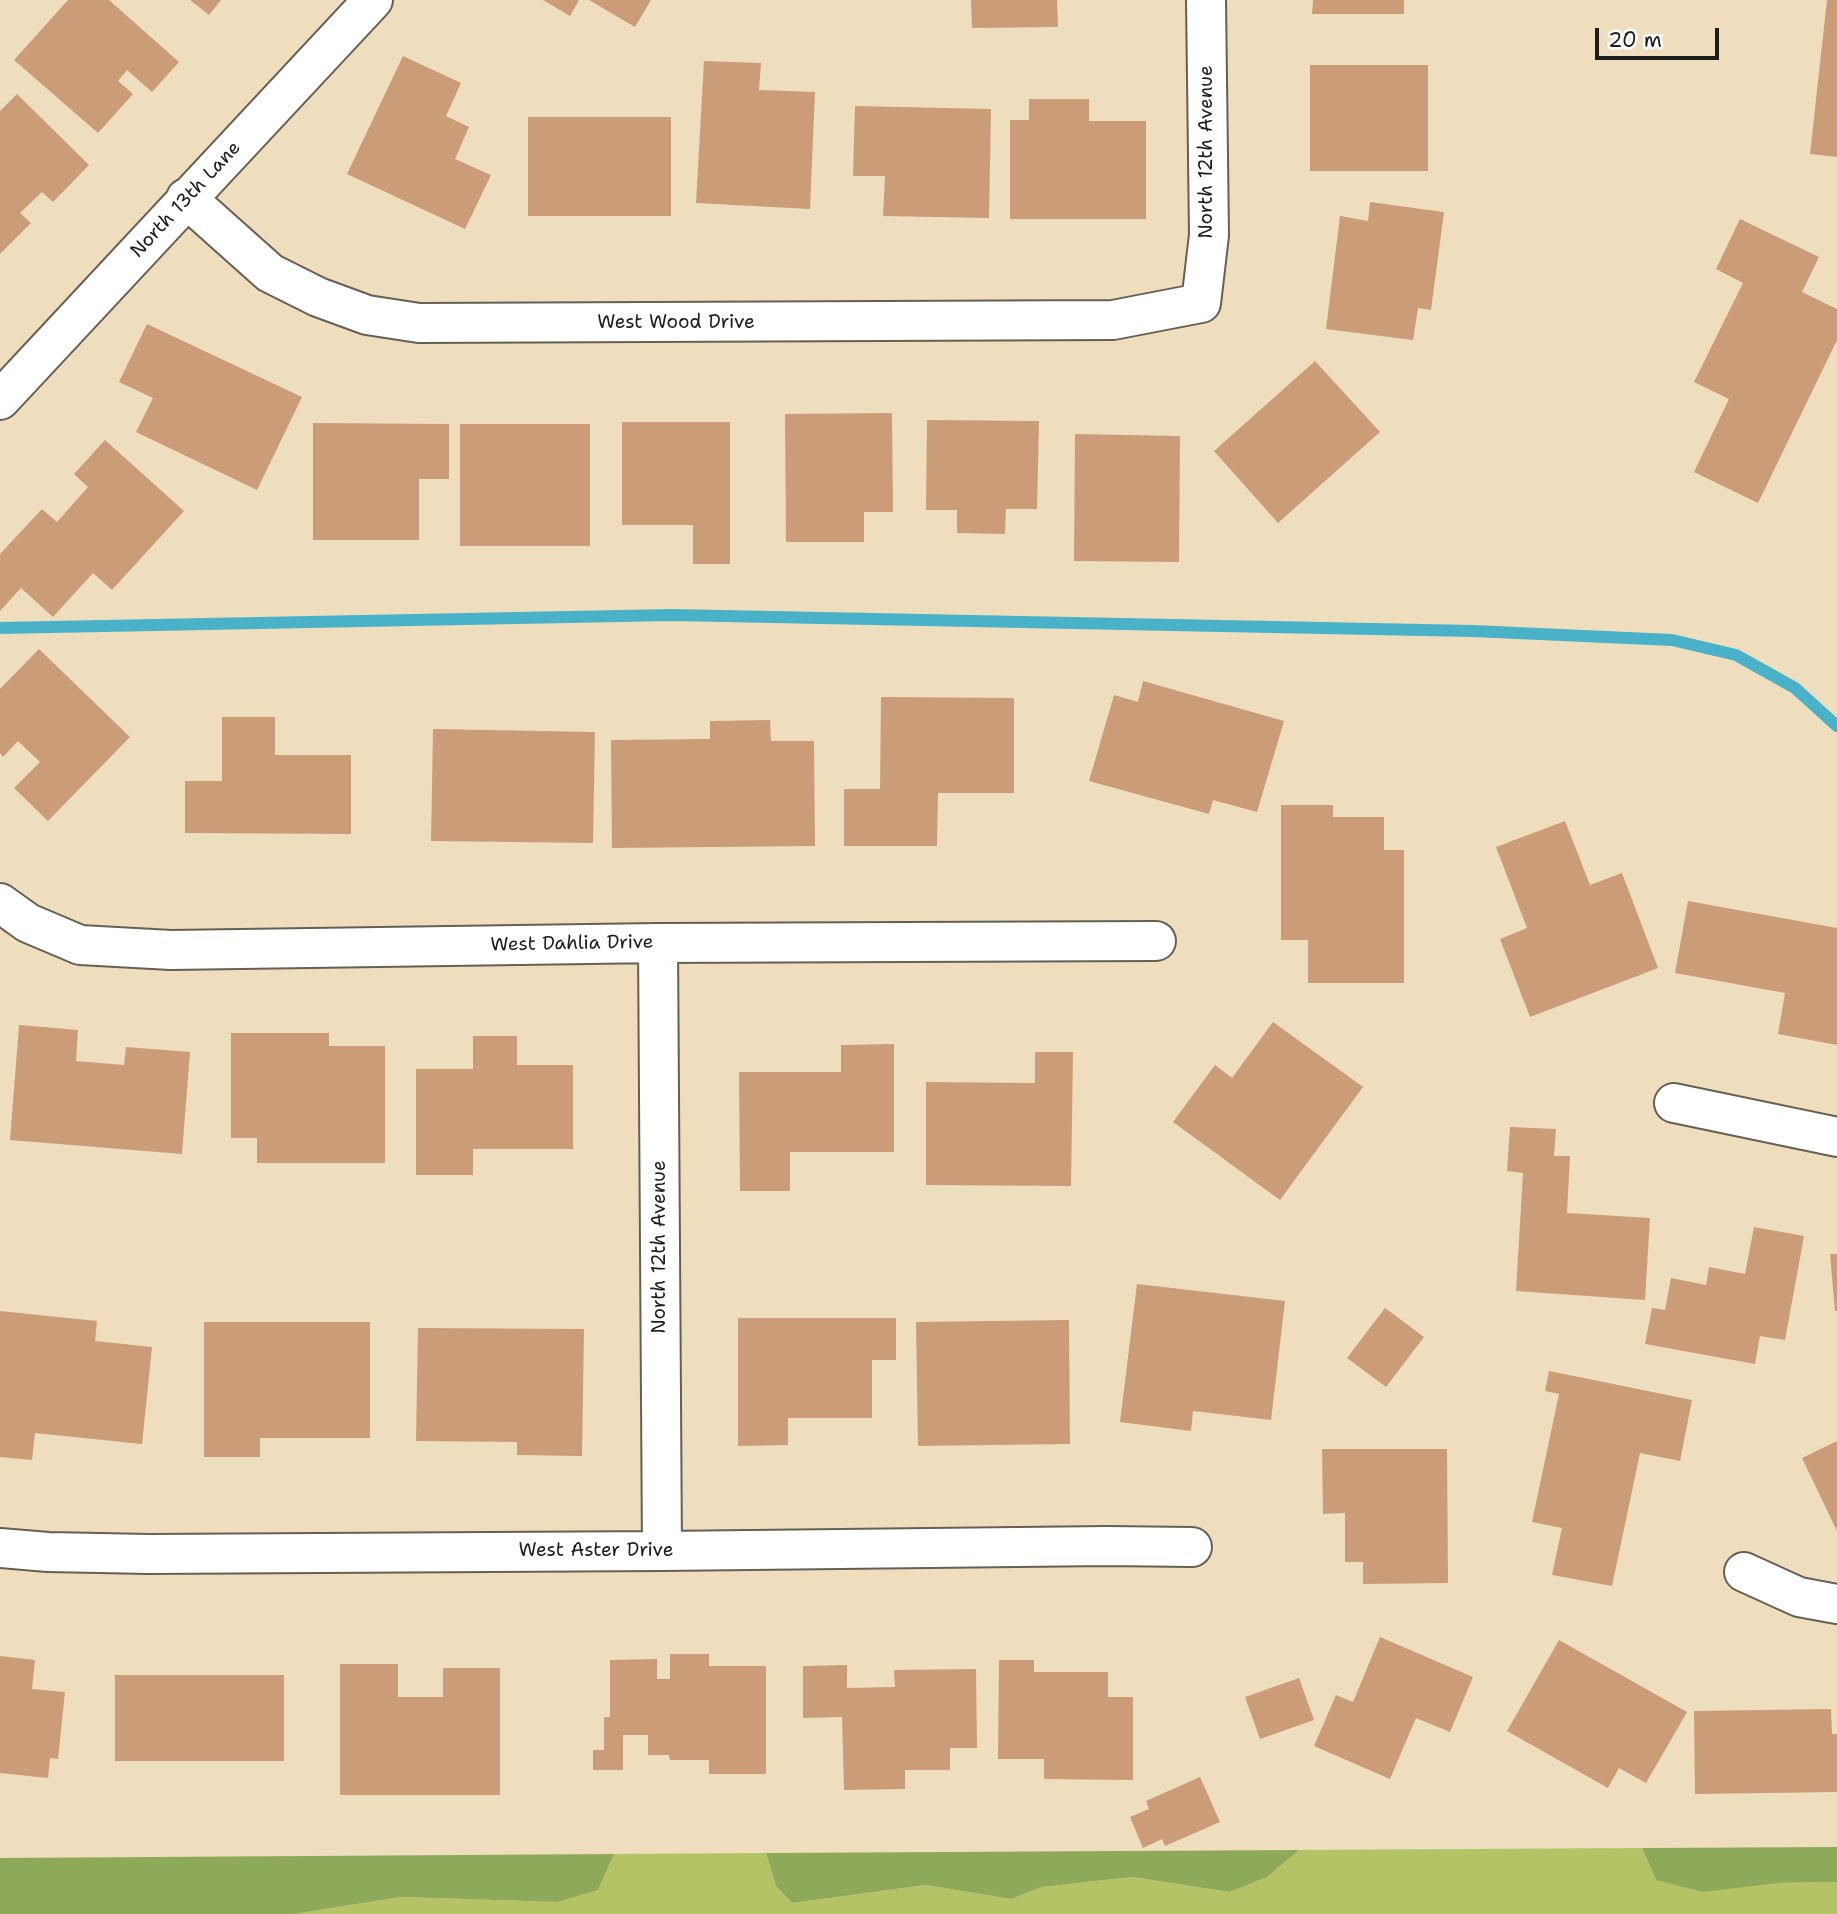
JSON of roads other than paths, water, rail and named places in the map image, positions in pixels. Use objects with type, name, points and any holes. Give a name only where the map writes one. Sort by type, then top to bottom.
[{"type":"street","name":"North 13th Lane","points":[[0,400],[373,0]]},
{"type":"street","name":"North 12th Avenue","points":[[1201,303],[1209,235],[1206,0]]},
{"type":"street","name":"West Wood Drive","points":[[186,198],[271,273],[318,297],[367,315],[419,323],[1113,320],[1201,303]]},
{"type":"street","name":"West Dahlia Drive","points":[[0,902],[28,923],[80,946],[171,950],[658,943],[1156,941]]},
{"type":"street","name":"North 12th Avenue","points":[[658,943],[662,1551]]},
{"type":"street","points":[[1674,1102],[1837,1137]]},
{"type":"street","name":"West Aster Drive","points":[[0,1548],[149,1554],[1192,1547]]},
{"type":"street","points":[[1744,1572],[1799,1597],[1837,1604]]},
{"type":"waterway","points":[[0,628],[672,615],[1473,631],[1672,640],[1736,655],[1795,688],[1837,726]]}]
